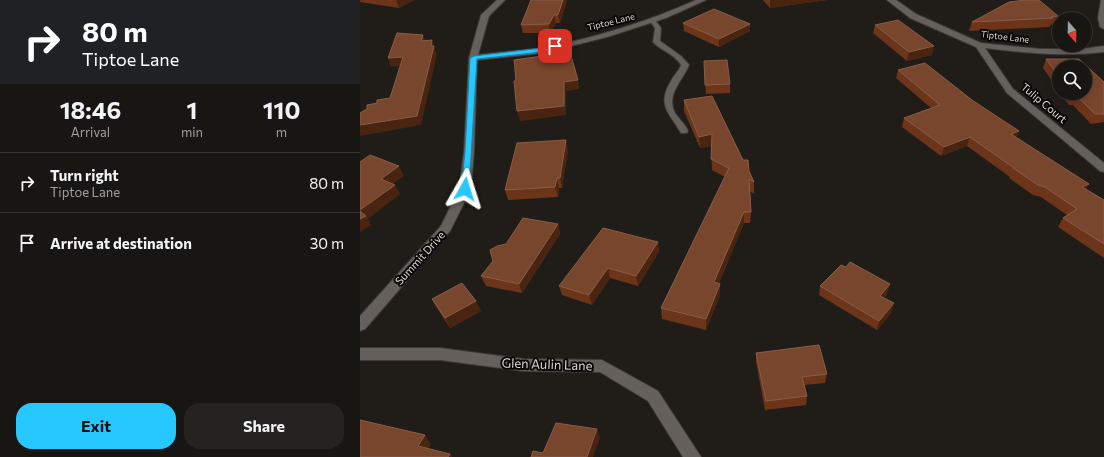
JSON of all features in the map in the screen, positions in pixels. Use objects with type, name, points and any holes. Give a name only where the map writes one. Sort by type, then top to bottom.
[{"type":"street","name":"Summit Drive","points":[[360,325],[446,228],[465,189],[474,58],[485,15],[501,0]]},
{"type":"street","name":"Tiptoe Lane","points":[[474,58],[542,50],[637,26],[676,12],[702,0]]},
{"type":"street","name":"Tiptoe Lane","points":[[891,0],[913,16],[979,45],[1040,52],[1081,52],[1104,49]]},
{"type":"street","points":[[1104,2],[1102,18],[1104,27]]},
{"type":"street","name":"Tulip Court","points":[[979,45],[1010,90],[1104,169]]},
{"type":"street","name":"Glen Aulin Lane","points":[[360,354],[440,354],[524,365],[602,366],[653,396],[693,457]]},
{"type":"lane","points":[[652,21],[658,28],[656,42],[683,60],[686,65],[674,81],[668,102],[672,114],[683,125],[684,131]]},
{"type":"building","points":[[531,0],[563,0],[558,15],[554,15],[549,24],[521,25]]},
{"type":"building","points":[[1039,0],[1053,12],[1052,12],[1052,18],[972,22],[1009,2]]},
{"type":"building","points":[[714,9],[750,24],[719,39],[683,23]]},
{"type":"building","points":[[898,20],[934,46],[909,52],[875,25]]},
{"type":"building","points":[[397,33],[423,35],[421,41],[432,40],[431,46],[434,46],[417,116],[360,125],[360,113],[367,109],[367,105],[377,103],[377,100],[390,98],[403,57],[388,58]]},
{"type":"building","points":[[570,52],[578,80],[564,82],[564,106],[517,111],[514,81],[516,80],[514,60]]},
{"type":"building","points":[[1046,59],[1080,60],[1052,60],[1052,67]]},
{"type":"building","points":[[727,60],[730,84],[705,85],[704,61]]},
{"type":"building","points":[[925,63],[972,100],[1019,131],[1011,134],[1089,184],[1082,187],[1104,200],[1104,244],[1063,218],[1077,209],[1045,187],[1038,185],[970,137],[944,147],[904,118],[940,105],[898,70]]},
{"type":"building","points":[[1092,71],[1104,82],[1104,114],[1095,114],[1081,100],[1092,100]]},
{"type":"building","points":[[712,96],[743,160],[748,160],[749,171],[754,182],[749,179],[751,212],[744,212],[714,282],[720,284],[706,319],[661,308],[729,168],[711,159],[712,134],[699,137],[684,100]]},
{"type":"building","points":[[566,140],[560,178],[557,178],[555,187],[505,190],[517,143]]},
{"type":"building","points":[[370,155],[399,166],[381,179],[395,185],[360,210],[360,162]]},
{"type":"building","points":[[360,211],[366,216],[360,219]]},
{"type":"building","points":[[523,218],[558,224],[519,284],[481,276],[493,261],[490,250],[497,246],[506,244]]},
{"type":"building","points":[[603,228],[658,242],[636,276],[608,268],[589,295],[559,286]]},
{"type":"building","points":[[850,262],[890,284],[880,296],[894,303],[879,321],[820,286],[841,265],[846,267]]},
{"type":"building","points":[[462,283],[476,301],[445,318],[432,299]]},
{"type":"building","points":[[819,345],[827,374],[802,377],[807,396],[766,401],[756,353]]},
{"type":"building","points":[[360,420],[425,435],[418,446],[450,454],[448,457],[360,457]]},
{"type":"building","points":[[556,423],[597,429],[587,457],[531,457],[533,451],[543,453]]},
{"type":"route","points":[[465,189],[474,58],[542,50],[555,46]]}]
